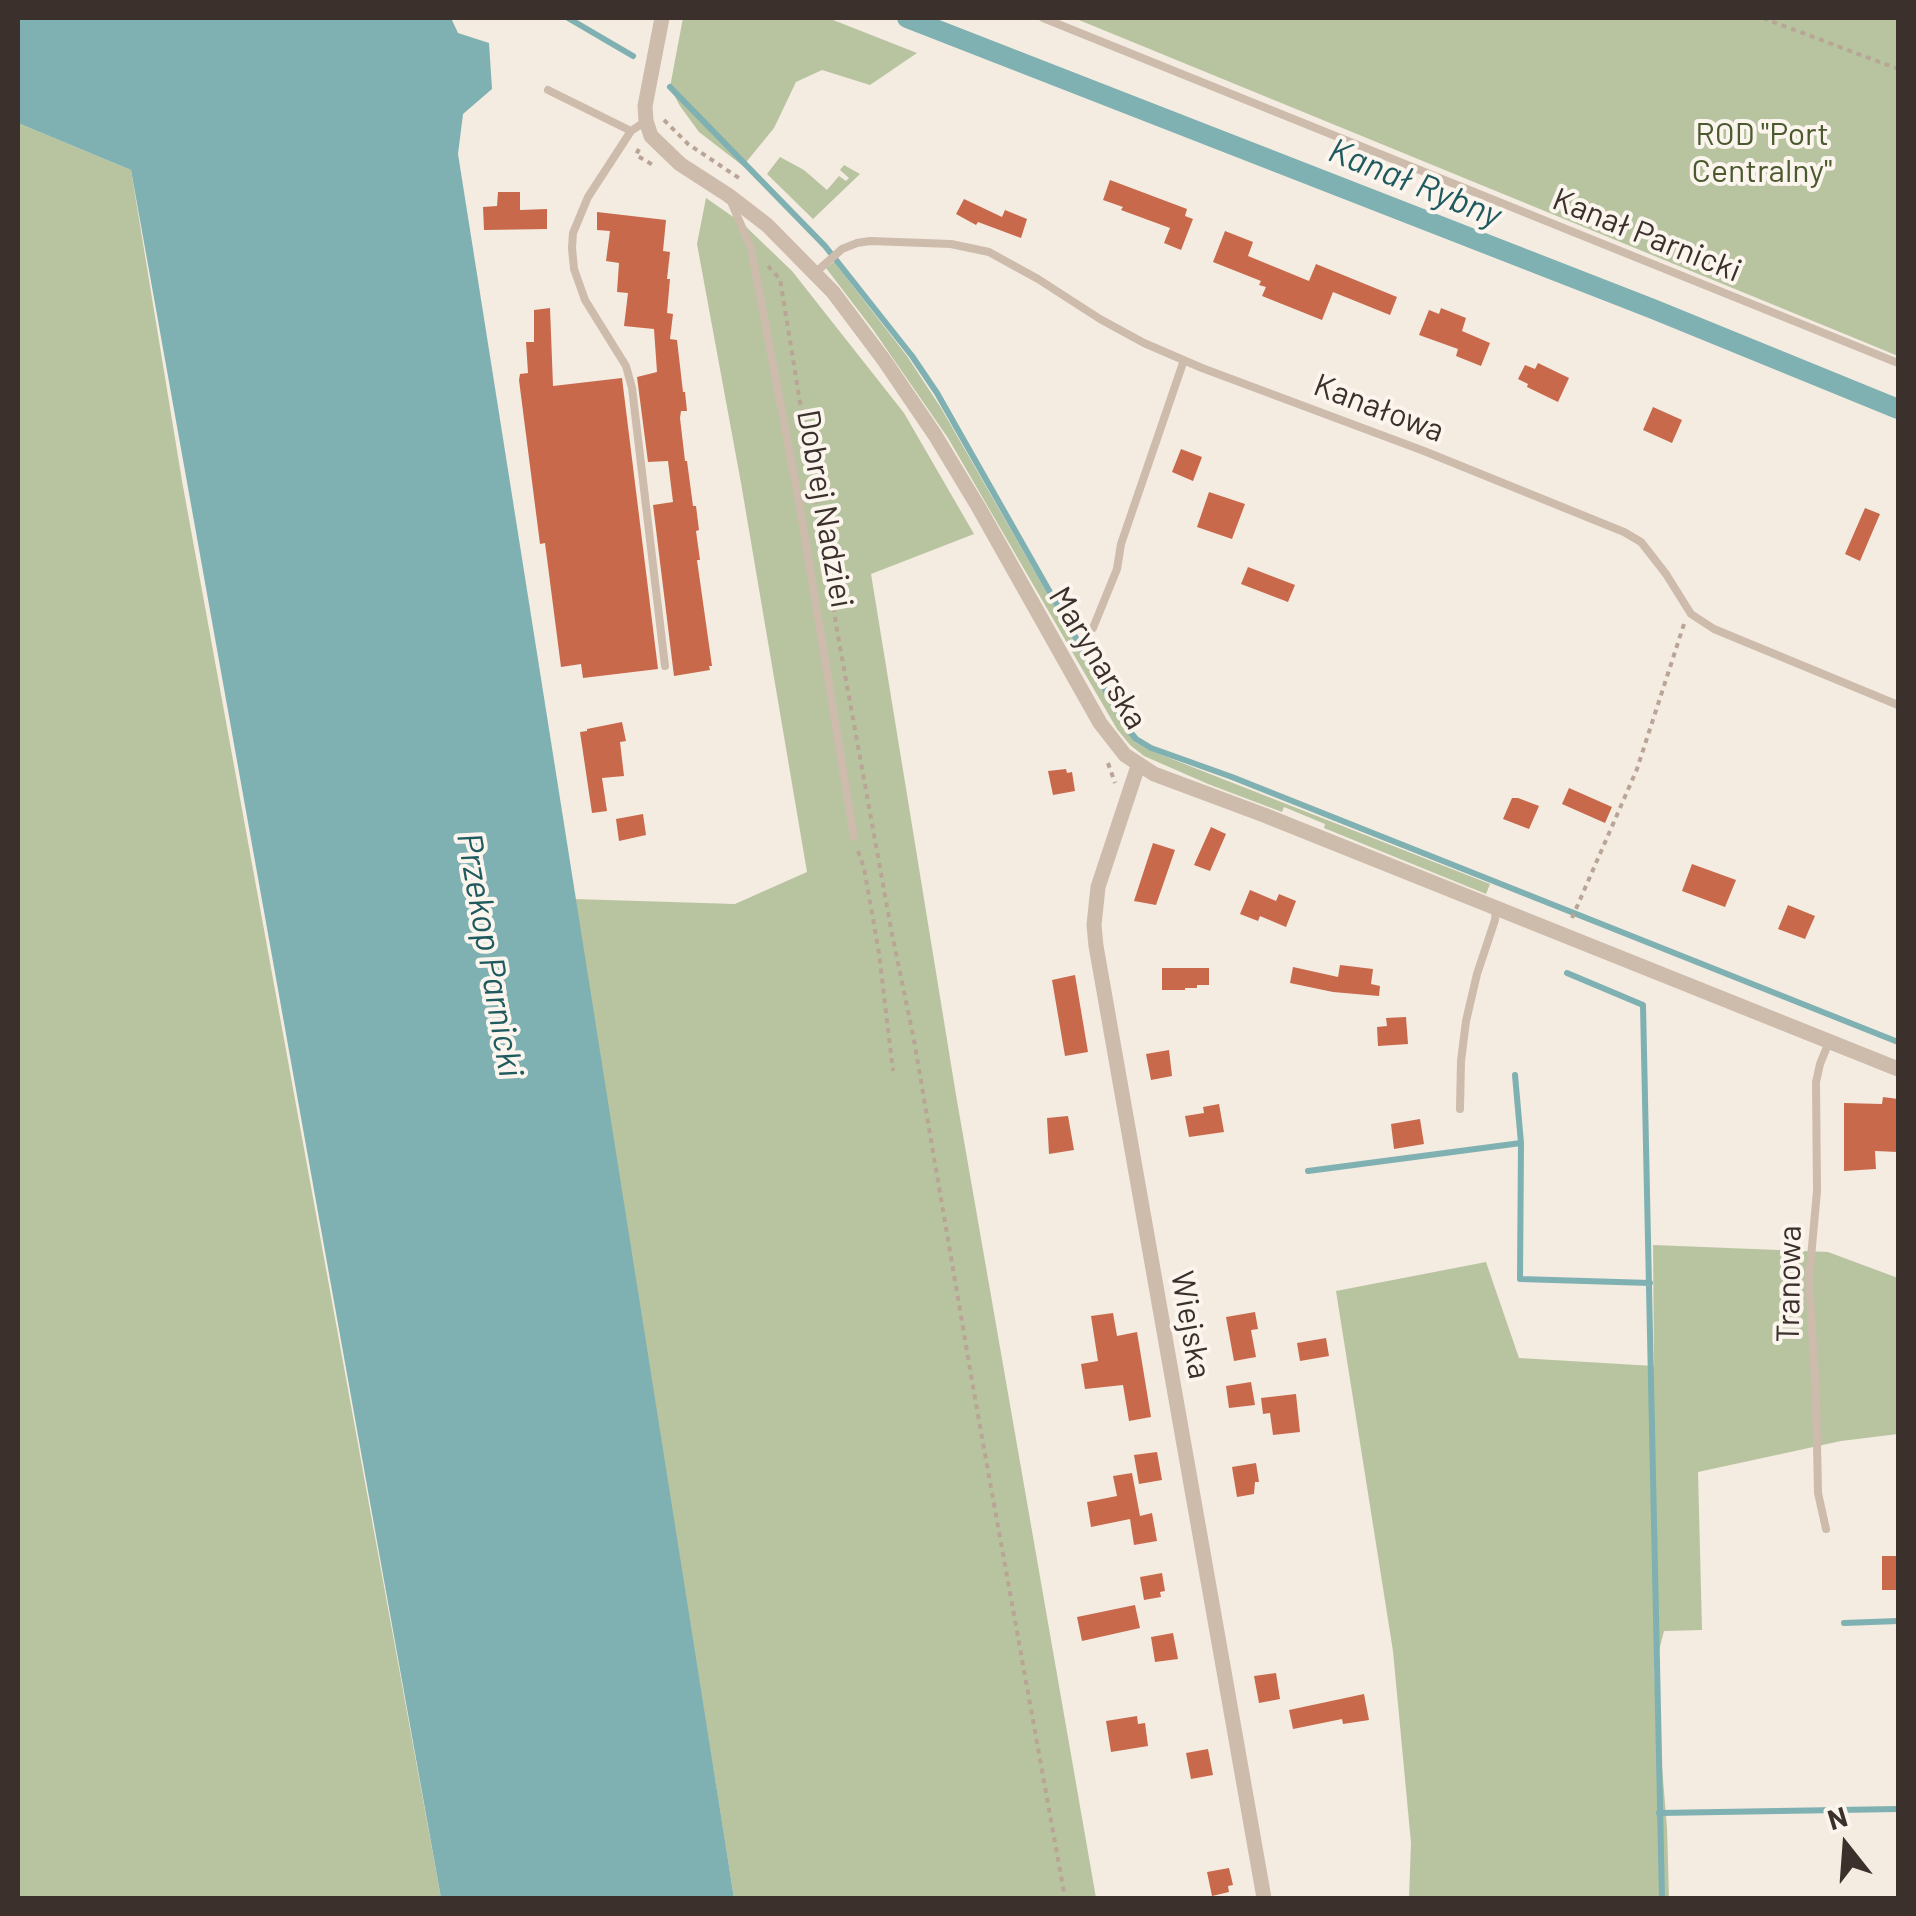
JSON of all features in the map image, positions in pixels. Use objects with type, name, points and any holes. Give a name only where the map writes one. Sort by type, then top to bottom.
[{"type":"street","points":[[653,117],[646,100],[662,18]]},
{"type":"street","name":"Marynarska","points":[[653,117],[651,136],[666,153],[768,225],[819,268],[935,435],[1100,723],[1124,755],[1138,766],[1898,1069]]},
{"type":"street","name":"Wiejska","points":[[1138,766],[1098,887],[1096,946],[1264,1898]]},
{"type":"lane","name":"Kanał Parnicki","points":[[1043,18],[1898,364]]},
{"type":"lane","points":[[548,90],[631,131]]},
{"type":"lane","points":[[653,117],[631,131],[580,214],[572,248],[574,269],[585,300],[626,366],[632,388],[665,666]]},
{"type":"lane","name":"Dobrej Nadziei","points":[[728,196],[751,248],[802,522],[854,837]]},
{"type":"lane","name":"Kanałowa","points":[[819,268],[842,249],[857,243],[951,244],[990,252],[1100,320],[1184,360],[1624,532],[1640,542],[1659,565],[1690,614],[1714,630],[1898,706]]},
{"type":"lane","points":[[1092,628],[1117,568],[1121,544],[1184,360]]},
{"type":"lane","points":[[1460,1109],[1466,1021],[1496,908]]},
{"type":"lane","name":"Tranowa","points":[[1826,1529],[1818,1493],[1808,1280],[1817,1190],[1816,1082],[1830,1042]]},
{"type":"path","points":[[1763,18],[1898,70]]},
{"type":"path","points":[[653,117],[742,180]]},
{"type":"path","points":[[636,155],[653,165]]},
{"type":"path","points":[[751,248],[780,279],[838,636],[914,1040],[1064,1898]]},
{"type":"path","points":[[1571,920],[1637,769],[1682,628],[1690,614]]},
{"type":"path","points":[[1107,761],[1116,792]]},
{"type":"path","points":[[854,837],[864,868],[879,954],[893,1072]]},
{"type":"green space","points":[[683,18],[828,18],[917,53],[870,85],[822,70],[796,82],[774,128],[743,166],[699,132],[670,87]]},
{"type":"green space","name":"ROD \"Port Centralny\"","points":[[1074,18],[1898,18],[1898,356],[1852,337]]},
{"type":"green space","points":[[18,123],[131,170],[182,481],[441,1898],[18,1898]]},
{"type":"green space","points":[[780,157],[804,170],[827,190],[839,176],[846,181],[849,178],[840,170],[844,165],[860,174],[813,219],[767,174]]},
{"type":"green space","points":[[706,198],[742,223],[792,271],[904,413],[974,534],[871,574],[956,1095],[1096,1898],[734,1898],[574,899],[735,904],[807,872],[697,244]]},
{"type":"green space","points":[[834,262],[907,356],[941,408],[1135,742],[1490,884],[1486,894],[1324,828],[1325,824],[1284,807],[1282,812],[1208,784],[1144,756],[1130,745],[1117,729],[948,438],[826,268]]},
{"type":"green space","points":[[1653,1245],[1828,1252],[1898,1278],[1898,1434],[1841,1441],[1698,1472],[1702,1630],[1664,1631],[1654,1670],[1669,1898],[1409,1898],[1411,1843],[1393,1651],[1336,1291],[1486,1262],[1519,1358],[1654,1366]]},
{"type":"water","name":"Przekop Parnicki","points":[[18,18],[451,18],[458,33],[489,43],[492,89],[463,114],[458,154],[734,1898],[441,1898],[131,170],[18,123]]},
{"type":"building","points":[[1110,180],[1187,209],[1185,216],[1193,219],[1181,250],[1164,243],[1170,228],[1103,200]]},
{"type":"building","points":[[498,192],[520,192],[520,210],[547,209],[547,229],[484,230],[483,207],[497,206]]},
{"type":"building","points":[[964,199],[1002,217],[1005,210],[1027,219],[1021,238],[978,222],[976,225],[956,214]]},
{"type":"building","points":[[597,212],[666,220],[663,251],[670,252],[667,313],[673,314],[670,339],[677,340],[685,392],[687,411],[681,411],[680,418],[699,530],[697,560],[710,670],[674,676],[653,505],[673,502],[668,461],[648,462],[637,377],[657,372],[654,329],[624,326],[628,293],[617,292],[619,263],[606,261],[610,231],[597,230]]},
{"type":"building","points":[[1225,231],[1253,242],[1248,256],[1309,281],[1316,264],[1397,297],[1390,315],[1333,292],[1322,320],[1262,296],[1266,287],[1259,285],[1261,281],[1213,262]]},
{"type":"building","points":[[550,308],[553,386],[622,378],[658,669],[583,678],[581,664],[561,667],[519,380],[520,374],[528,373],[526,342],[534,342],[534,310]]},
{"type":"building","points":[[1441,308],[1466,318],[1462,331],[1490,343],[1481,366],[1456,356],[1458,349],[1419,335],[1429,310],[1439,314]]},
{"type":"building","points":[[1538,363],[1569,378],[1558,402],[1518,379],[1525,365],[1535,369]]},
{"type":"building","points":[[1653,407],[1682,420],[1672,443],[1643,430]]},
{"type":"building","points":[[1181,449],[1202,457],[1193,481],[1172,472]]},
{"type":"building","points":[[1209,492],[1245,504],[1232,539],[1197,527]]},
{"type":"building","points":[[1865,508],[1880,514],[1860,561],[1845,554]]},
{"type":"building","points":[[1248,567],[1295,585],[1288,602],[1241,584]]},
{"type":"building","points":[[622,722],[626,741],[620,742],[624,776],[602,778],[607,811],[592,813],[580,732]]},
{"type":"building","points":[[1066,769],[1067,773],[1072,772],[1075,791],[1053,795],[1048,771]]},
{"type":"building","points":[[1569,788],[1612,807],[1605,823],[1562,804]]},
{"type":"building","points":[[1512,798],[1539,806],[1529,829],[1503,819]]},
{"type":"building","points":[[643,814],[646,835],[619,841],[616,819]]},
{"type":"building","points":[[1211,827],[1226,834],[1210,871],[1194,865]]},
{"type":"building","points":[[1153,843],[1175,850],[1156,905],[1134,901]]},
{"type":"building","points":[[1692,864],[1736,880],[1725,907],[1682,891]]},
{"type":"building","points":[[1250,890],[1276,901],[1279,894],[1296,901],[1286,927],[1260,916],[1258,921],[1240,914]]},
{"type":"building","points":[[1788,905],[1815,916],[1805,939],[1778,929]]},
{"type":"building","points":[[1340,965],[1373,969],[1371,984],[1380,986],[1379,996],[1290,983],[1293,967],[1338,977]]},
{"type":"building","points":[[1162,968],[1209,968],[1209,985],[1162,990]]},
{"type":"building","points":[[1075,975],[1088,1052],[1065,1056],[1052,980]]},
{"type":"building","points":[[1406,1017],[1408,1044],[1378,1046],[1377,1027],[1387,1026],[1386,1018]]},
{"type":"building","points":[[1169,1050],[1172,1076],[1151,1080],[1146,1054]]},
{"type":"building","points":[[1883,1097],[1898,1099],[1898,1152],[1875,1151],[1876,1169],[1844,1171],[1844,1103],[1882,1104]]},
{"type":"building","points":[[1219,1104],[1224,1132],[1189,1137],[1185,1116],[1204,1113],[1203,1107]]},
{"type":"building","points":[[1068,1116],[1074,1150],[1049,1154],[1047,1118]]},
{"type":"building","points":[[1420,1119],[1424,1144],[1394,1149],[1391,1124]]},
{"type":"building","points":[[1255,1312],[1258,1329],[1251,1330],[1256,1357],[1234,1361],[1226,1317]]},
{"type":"building","points":[[1113,1313],[1117,1336],[1137,1332],[1151,1417],[1129,1421],[1123,1385],[1085,1389],[1081,1364],[1098,1361],[1091,1316]]},
{"type":"building","points":[[1326,1338],[1329,1356],[1300,1361],[1297,1343]]},
{"type":"building","points":[[1251,1382],[1255,1405],[1229,1408],[1226,1386]]},
{"type":"building","points":[[1296,1394],[1300,1432],[1273,1435],[1270,1413],[1263,1414],[1261,1398]]},
{"type":"building","points":[[1157,1452],[1162,1480],[1139,1484],[1134,1455]]},
{"type":"building","points":[[1256,1463],[1259,1482],[1255,1482],[1254,1494],[1237,1497],[1232,1467]]},
{"type":"building","points":[[1132,1473],[1140,1516],[1152,1513],[1157,1541],[1134,1545],[1130,1519],[1091,1527],[1087,1502],[1117,1496],[1113,1476]]},
{"type":"building","points":[[1882,1556],[1898,1556],[1898,1590],[1882,1590]]},
{"type":"building","points":[[1162,1573],[1165,1591],[1160,1592],[1161,1597],[1144,1600],[1140,1577]]},
{"type":"building","points":[[1135,1605],[1140,1628],[1082,1641],[1077,1617]]},
{"type":"building","points":[[1173,1633],[1178,1659],[1155,1662],[1151,1637]]},
{"type":"building","points":[[1276,1673],[1280,1699],[1259,1703],[1254,1676]]},
{"type":"building","points":[[1364,1694],[1369,1720],[1343,1724],[1342,1719],[1293,1729],[1289,1710]]},
{"type":"building","points":[[1137,1716],[1138,1724],[1145,1723],[1148,1746],[1111,1752],[1106,1721]]},
{"type":"building","points":[[1208,1749],[1213,1775],[1191,1779],[1186,1753]]},
{"type":"building","points":[[1229,1868],[1233,1885],[1228,1886],[1229,1892],[1212,1896],[1207,1872]]},
{"type":"waterway","points":[[568,18],[633,56]]},
{"type":"waterway","name":"Kanał Rybny","points":[[907,18],[1653,309],[1898,409]]},
{"type":"waterway","points":[[670,87],[825,246],[912,356],[1136,739],[1898,1042]]},
{"type":"waterway","points":[[1567,973],[1643,1005],[1662,1898]]},
{"type":"waterway","points":[[1515,1075],[1521,1143]]},
{"type":"waterway","points":[[1308,1171],[1521,1143],[1520,1279],[1650,1283]]},
{"type":"waterway","points":[[1844,1623],[1898,1621]]},
{"type":"waterway","points":[[1659,1813],[1898,1809]]}]
